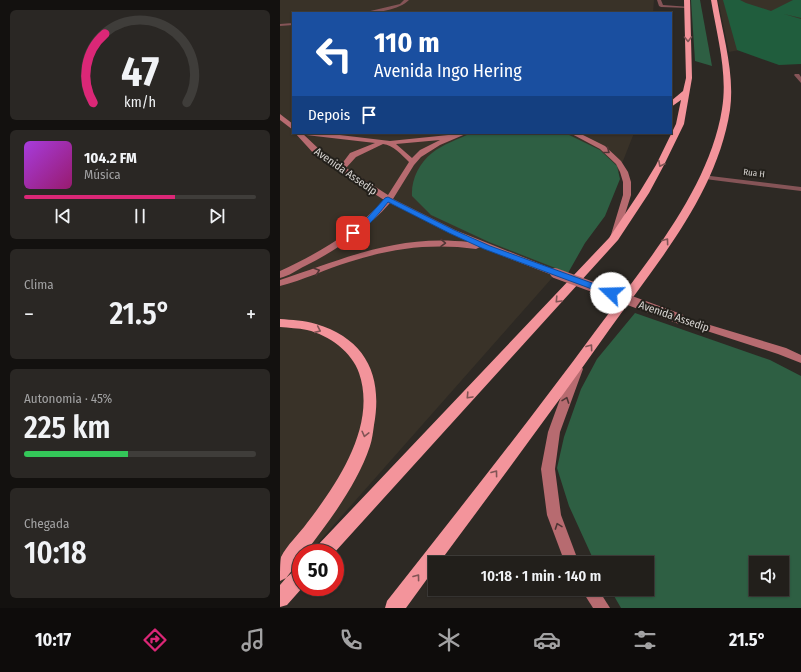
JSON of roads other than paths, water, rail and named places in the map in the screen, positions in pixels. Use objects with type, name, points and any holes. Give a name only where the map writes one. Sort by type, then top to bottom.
[{"type":"highway","points":[[394,608],[580,361],[677,226],[705,177],[724,123],[726,99],[727,78],[714,0]]},
{"type":"highway","points":[[330,544],[614,240],[664,159],[680,124],[689,78],[687,4]]},
{"type":"highway","points":[[672,104],[687,91]]},
{"type":"highway","points":[[280,323],[312,327],[339,339],[360,358],[371,386],[370,414],[361,450],[334,500],[280,572]]},
{"type":"highway","points":[[280,598],[292,585]]},
{"type":"main road","points":[[280,116],[292,127]]},
{"type":"main road","name":"Avenida Assedip","points":[[299,134],[318,153],[341,169],[388,199],[452,232],[555,273],[680,319],[782,351],[801,359]]},
{"type":"main road","name":"Avenida Assedip","points":[[314,134],[382,143],[461,134]]},
{"type":"main road","points":[[280,275],[318,257],[353,233],[370,219],[388,199],[413,163],[422,153],[461,134]]},
{"type":"main road","points":[[575,134],[598,145],[612,155],[622,167],[627,179],[627,193],[614,240]]},
{"type":"main road","points":[[341,169],[353,154],[382,143]]},
{"type":"main road","points":[[390,143],[405,154],[413,163]]},
{"type":"main road","points":[[280,283],[363,256],[411,244],[454,243],[487,247]]},
{"type":"main road","points":[[569,556],[554,515],[548,469],[554,432],[580,361]]},
{"type":"main road","points":[[594,596],[602,608]]},
{"type":"street","points":[[369,12],[397,6],[407,0]]},
{"type":"street","points":[[659,0],[664,12]]},
{"type":"street","points":[[661,6],[687,4]]},
{"type":"street","points":[[280,25],[292,24]]},
{"type":"street","points":[[797,75],[801,81]]},
{"type":"street","name":"Rua H","points":[[705,177],[801,189]]}]
